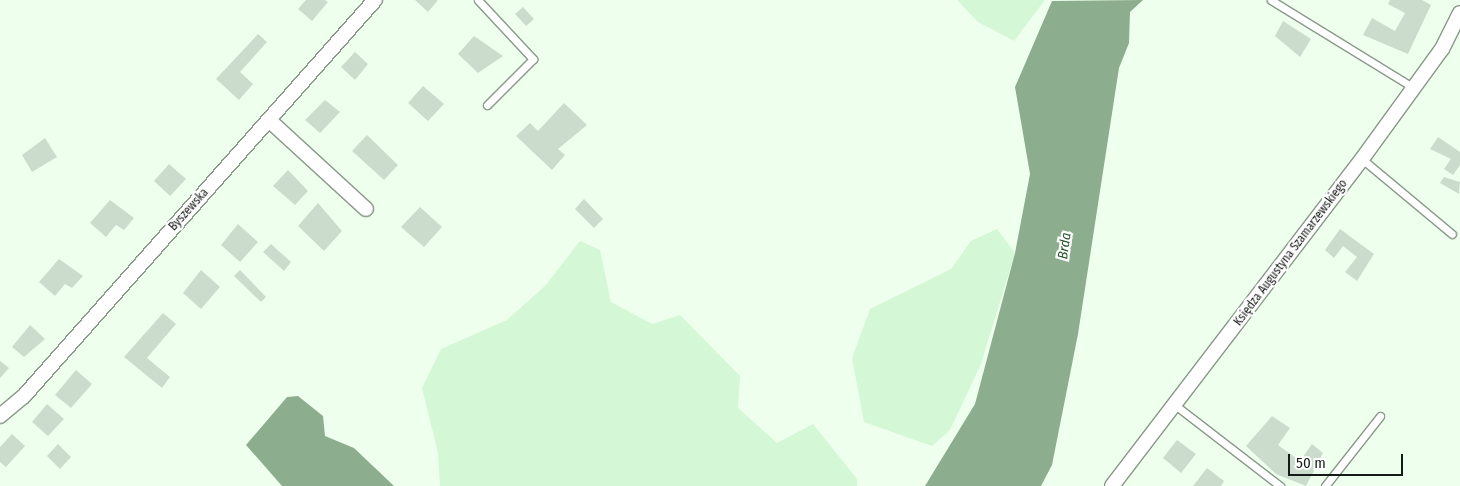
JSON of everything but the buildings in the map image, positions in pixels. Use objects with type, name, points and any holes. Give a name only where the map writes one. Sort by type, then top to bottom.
[{"type":"street","name":"Byszewska","points":[[0,416],[24,396],[375,0]]},
{"type":"street","name":"Księdza Augustyna Szamarzewskiego","points":[[1112,486],[1362,159],[1414,88],[1460,13]]},
{"type":"street","points":[[270,120],[366,209]]},
{"type":"lane","points":[[478,0],[533,59],[487,105]]},
{"type":"lane","points":[[1271,0],[1414,88]]},
{"type":"lane","points":[[1362,159],[1452,234]]},
{"type":"lane","points":[[1175,405],[1280,486]]},
{"type":"lane","points":[[1325,486],[1380,416]]},
{"type":"shaded area","points":[[957,0],[1045,0],[1014,41],[978,22]]},
{"type":"shaded area","points":[[997,229],[1015,253],[981,364],[950,430],[932,446],[864,422],[852,358],[870,309],[951,269],[971,241]]},
{"type":"shaded area","points":[[580,241],[600,250],[611,302],[652,324],[680,315],[740,376],[738,408],[777,443],[813,424],[857,479],[857,486],[440,486],[438,453],[422,388],[441,349],[507,320],[546,285]]},
{"type":"water","name":"Brda","points":[[1143,0],[1130,12],[1129,43],[1119,68],[1078,334],[1052,465],[1041,486],[925,486],[975,404],[1015,253],[1030,174],[1015,87],[1052,1]]},
{"type":"water","points":[[298,396],[323,416],[325,436],[354,448],[394,486],[282,486],[246,445],[287,397]]}]
